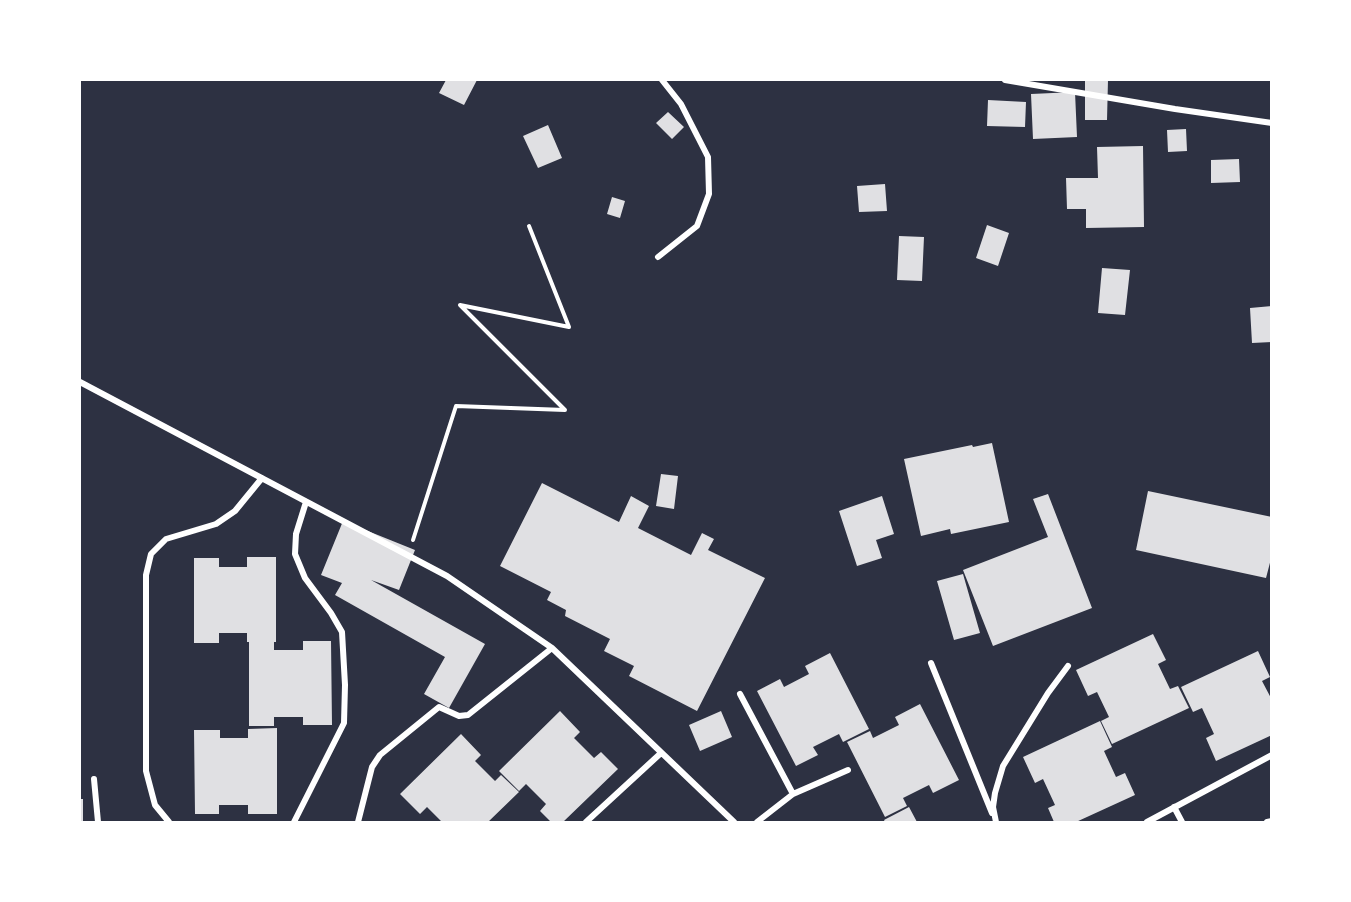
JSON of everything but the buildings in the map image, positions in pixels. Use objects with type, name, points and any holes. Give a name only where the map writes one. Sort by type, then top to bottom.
[{"type":"street","points":[[658,257],[697,226],[709,194],[708,157],[681,104],[662,80]]},
{"type":"street","points":[[1005,80],[1175,110],[1272,123]]},
{"type":"street","points":[[80,382],[447,576],[552,648],[734,822]]},
{"type":"street","points":[[169,822],[155,805],[146,771],[146,575],[151,554],[166,540],[191,530],[216,524],[235,512],[262,478]]},
{"type":"street","points":[[294,822],[344,723],[345,685],[342,632],[305,578],[295,554],[296,534],[306,502]]},
{"type":"street","points":[[358,822],[372,767],[380,755],[439,707],[459,716],[468,715],[552,648]]},
{"type":"street","points":[[931,663],[996,822]]},
{"type":"street","points":[[996,822],[994,800],[1003,766],[1048,693],[1068,666]]},
{"type":"street","points":[[740,694],[793,794]]},
{"type":"street","points":[[586,822],[661,753]]},
{"type":"street","points":[[1147,822],[1272,755]]},
{"type":"street","points":[[757,822],[793,794],[848,770]]},
{"type":"street","points":[[94,779],[98,822]]},
{"type":"street","points":[[1174,807],[1182,822]]},
{"type":"street","points":[[1267,822],[1272,821]]},
{"type":"path","points":[[408,555],[456,406],[565,410],[460,305],[569,327],[529,226]]}]
